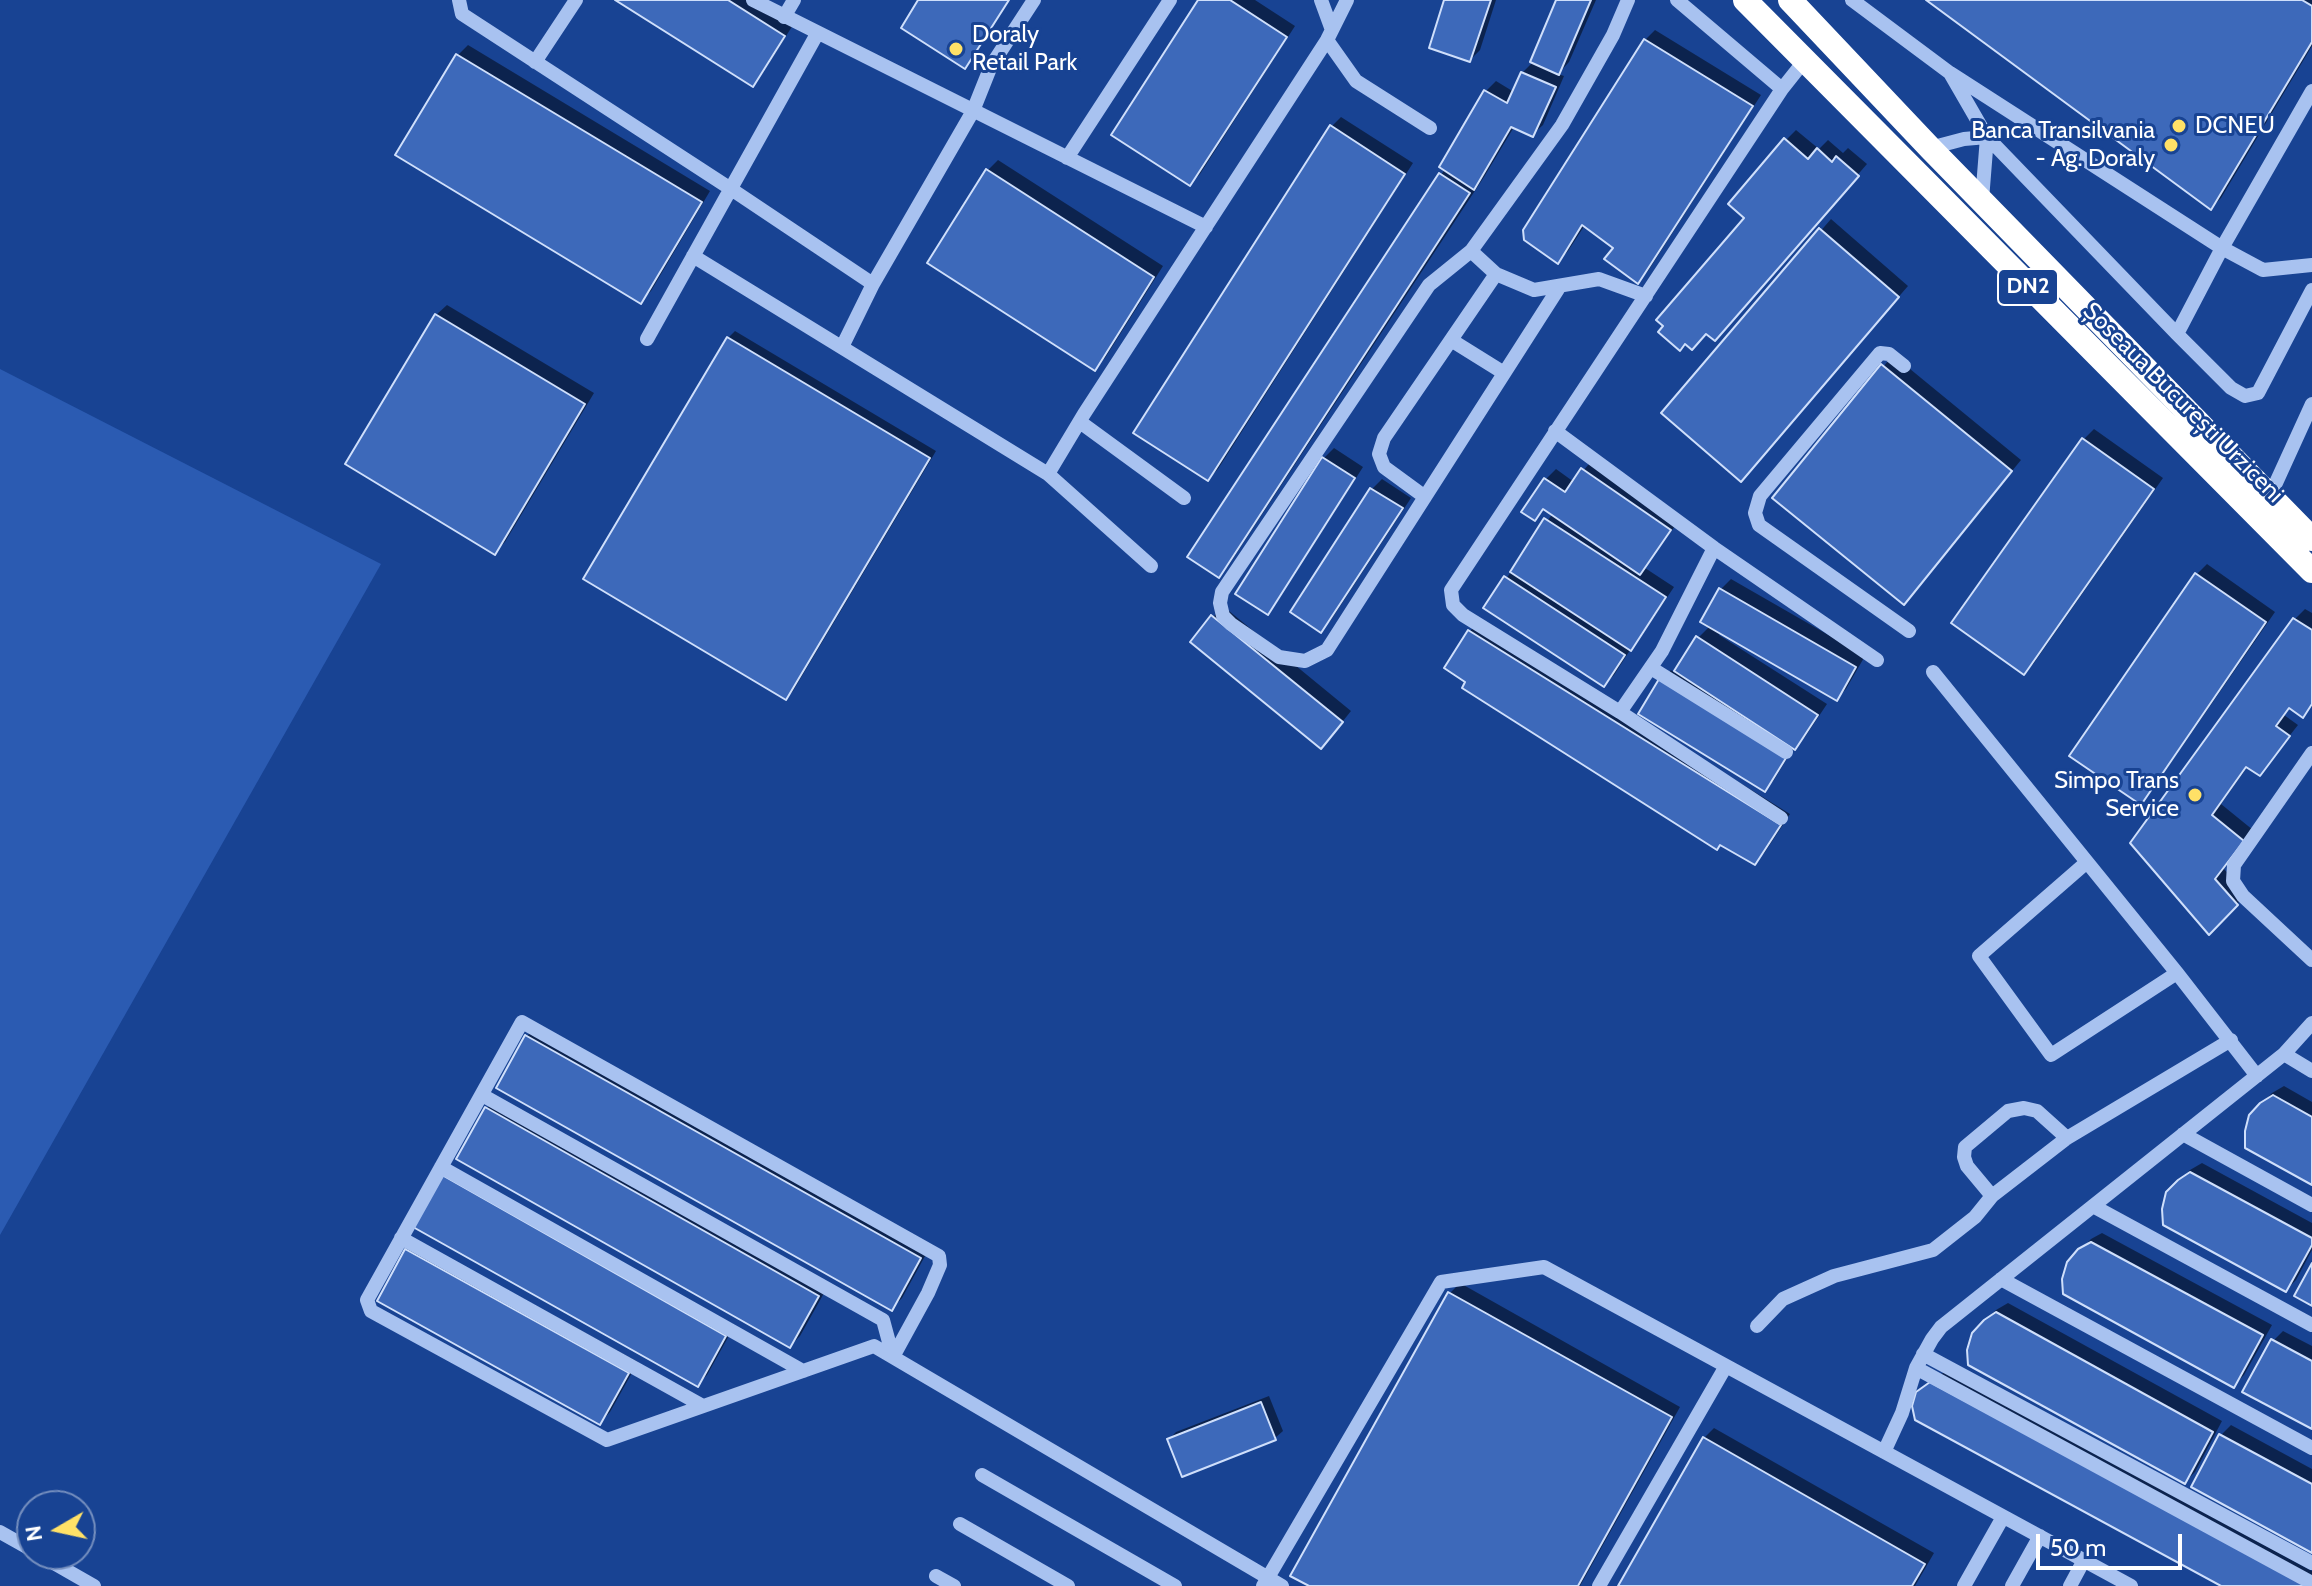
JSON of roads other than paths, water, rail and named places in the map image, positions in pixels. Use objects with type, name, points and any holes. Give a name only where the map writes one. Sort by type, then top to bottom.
[{"type":"highway","name":"Șoseaua București Urziceni","points":[[1745,0],[2312,571]]},
{"type":"highway","name":"Șoseaua București Urziceni","points":[[1798,2],[1930,148],[2312,539]]},
{"type":"lane","points":[[459,0],[462,14],[873,284]]},
{"type":"lane","points":[[535,62],[576,0]]},
{"type":"lane","points":[[753,0],[1206,227]]},
{"type":"lane","points":[[784,17],[794,0]]},
{"type":"lane","points":[[842,347],[873,284],[973,111],[991,66],[1034,0]]},
{"type":"lane","points":[[1067,158],[1170,0]]},
{"type":"lane","points":[[1321,0],[1330,35],[1356,81],[1430,128]]},
{"type":"lane","points":[[1048,474],[1330,35],[1347,0]]},
{"type":"lane","points":[[1560,286],[1327,650],[1305,661],[1279,657],[1231,624],[1223,616],[1220,603],[1222,592],[1429,285],[1471,251],[1562,125],[1613,35],[1628,0]]},
{"type":"lane","points":[[1677,0],[1782,89]]},
{"type":"lane","points":[[1852,0],[1950,73],[2222,248],[2263,270],[2312,265]]},
{"type":"lane","points":[[647,339],[817,34]]},
{"type":"lane","points":[[1781,818],[1620,712],[1463,615],[1453,605],[1451,590],[1782,89],[1805,60]]},
{"type":"lane","points":[[1950,73],[1987,137],[2231,388],[2245,396],[2258,393],[2312,290]]},
{"type":"lane","points":[[2177,334],[2222,248],[2312,91]]},
{"type":"lane","points":[[1930,148],[1987,137]]},
{"type":"lane","points":[[1982,200],[1987,137]]},
{"type":"lane","points":[[1471,251],[1496,274],[1534,290],[1599,279],[1646,296]]},
{"type":"lane","points":[[693,256],[1048,474],[1151,566]]},
{"type":"lane","points":[[1425,497],[1384,467],[1379,454],[1384,438],[1496,274]]},
{"type":"lane","points":[[1451,340],[1504,373]]},
{"type":"lane","points":[[1904,366],[1889,354],[1880,353],[1760,496],[1755,513],[1759,525],[1909,631]]},
{"type":"lane","points":[[2270,496],[2312,404]]},
{"type":"lane","points":[[1080,422],[1184,498]]},
{"type":"lane","points":[[1555,431],[1714,548],[1877,660]]},
{"type":"lane","points":[[1620,712],[1662,651],[1714,548]]},
{"type":"lane","points":[[1651,668],[1786,752]]},
{"type":"lane","points":[[1933,672],[2257,1076]]},
{"type":"lane","points":[[2312,753],[2234,865],[2233,881],[2243,896],[2312,960]]},
{"type":"lane","points":[[2087,862],[1979,956],[2051,1055],[2177,973]]},
{"type":"lane","points":[[893,1357],[928,1293],[940,1265],[939,1256],[522,1022],[367,1300],[371,1311],[607,1440],[874,1346],[1266,1582],[1282,1586]]},
{"type":"lane","points":[[1884,1452],[1920,1361],[1941,1327],[2284,1054],[2312,1023]]},
{"type":"lane","points":[[1757,1326],[1783,1299],[1834,1276],[1933,1250],[1975,1217],[1992,1196],[2067,1138],[2231,1040]]},
{"type":"lane","points":[[2284,1054],[2312,1071]]},
{"type":"lane","points":[[482,1095],[883,1320],[893,1357]]},
{"type":"lane","points":[[1992,1196],[1967,1166],[1965,1147],[2008,1111],[2024,1108],[2037,1111],[2067,1138]]},
{"type":"lane","points":[[2183,1134],[2312,1205]]},
{"type":"lane","points":[[441,1167],[803,1371]]},
{"type":"lane","points":[[2093,1206],[2312,1325]]},
{"type":"lane","points":[[401,1238],[703,1406]]},
{"type":"lane","points":[[1266,1582],[1441,1282],[1544,1267],[2131,1586]]},
{"type":"lane","points":[[2001,1279],[2312,1448]]},
{"type":"lane","points":[[1920,1361],[2312,1563]]},
{"type":"lane","points":[[1920,1361],[2312,1583]]},
{"type":"lane","points":[[1599,1586],[1726,1366]]},
{"type":"lane","points":[[982,1475],[1175,1586]]},
{"type":"lane","points":[[1964,1586],[2003,1517]]},
{"type":"lane","points":[[960,1524],[1068,1586]]},
{"type":"lane","points":[[2012,1586],[2040,1536]]},
{"type":"lane","points":[[2070,1586],[2084,1560]]},
{"type":"lane","points":[[66,1570],[94,1586]]},
{"type":"lane","points":[[936,1576],[954,1586]]},
{"type":"place","name":"Doraly Retail Park","points":[[956,49]]},
{"type":"place","name":"DCNEU","points":[[2179,126]]},
{"type":"place","name":"Banca Transilvania - Ag. Doraly","points":[[2171,145]]},
{"type":"place","name":"Simpo Trans Service","points":[[2195,795]]}]
